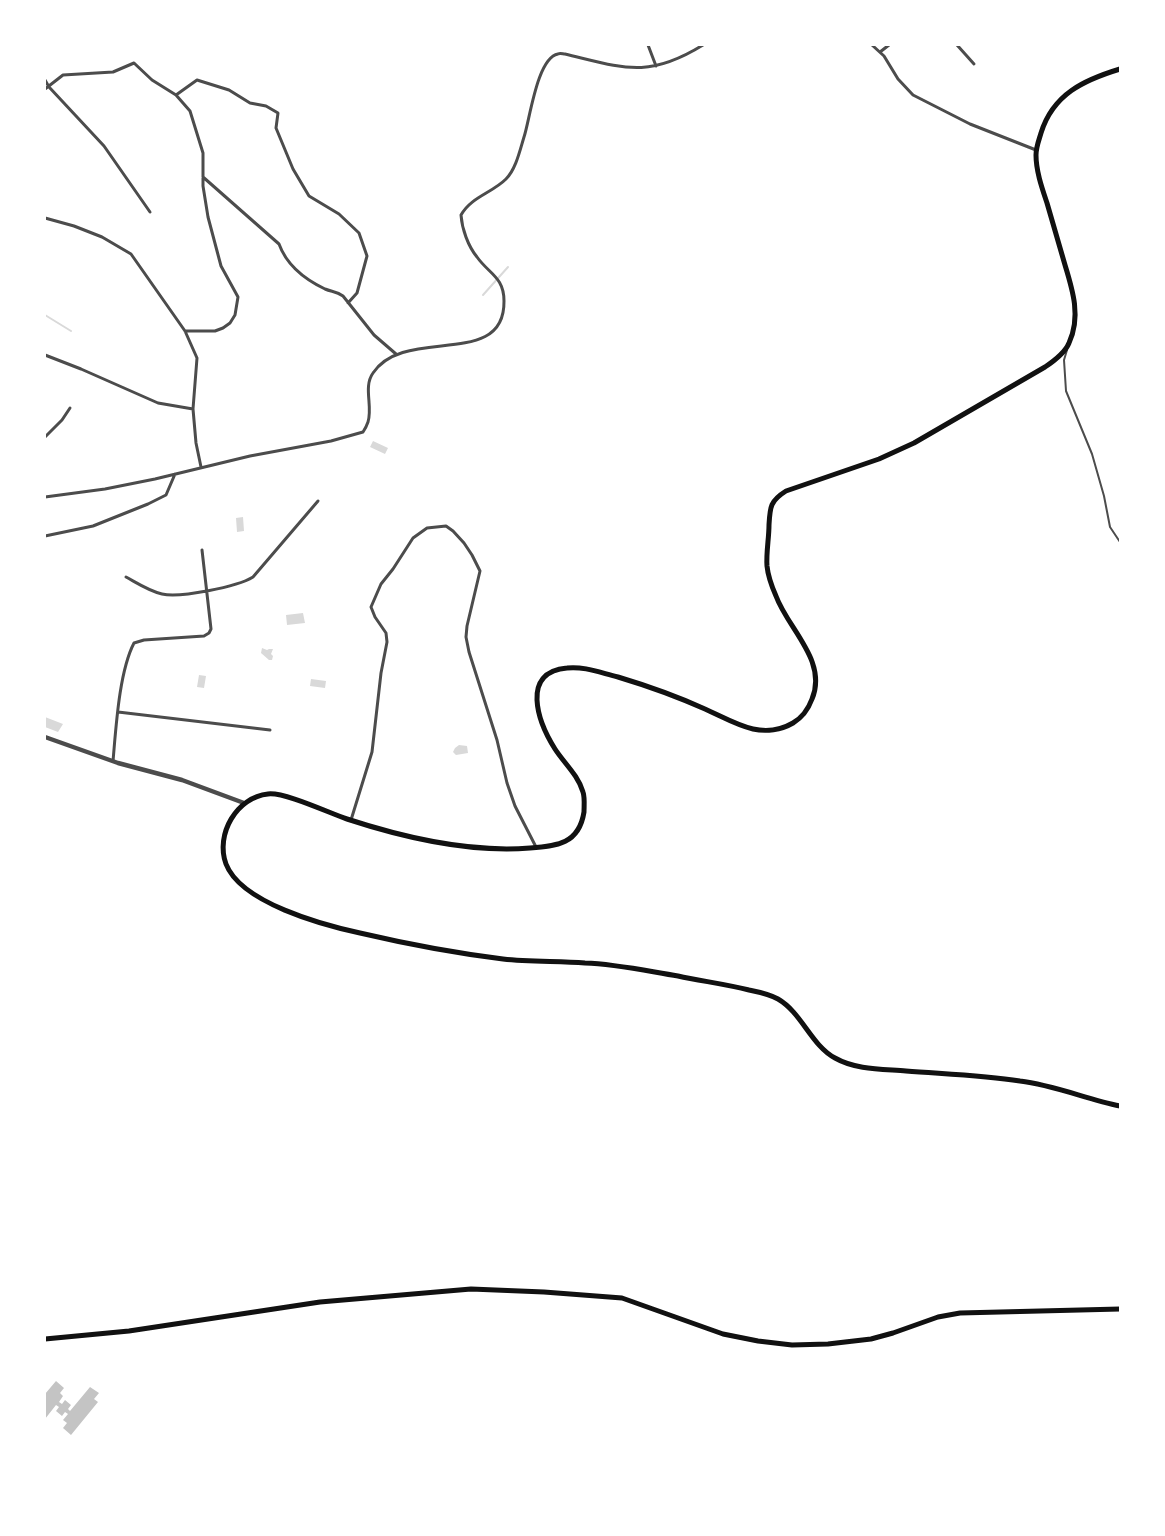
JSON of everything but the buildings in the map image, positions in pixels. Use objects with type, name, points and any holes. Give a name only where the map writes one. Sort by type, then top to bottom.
[{"type":"main road","points":[[1120,69],[1096,76],[1080,84],[1051,109],[1036,150],[1040,182],[1072,287],[1076,308],[1075,324],[1069,344],[1046,368],[914,442],[879,459],[786,491],[774,498],[770,509],[767,569],[778,602],[806,649],[814,667],[816,690],[809,707],[800,718],[787,726],[774,730],[758,730],[736,723],[655,688],[593,670],[562,668],[549,672],[541,680],[536,690],[537,704],[543,726],[554,748],[575,776],[583,791],[585,806],[581,826],[570,839],[559,844],[536,848],[506,850],[473,848],[398,833],[352,820],[282,795],[269,794],[244,803],[230,820],[225,834],[226,863],[236,879],[271,904],[324,925],[405,942],[499,958],[538,962],[588,963],[636,969],[742,988],[766,994],[780,1000],[790,1008],[825,1050],[836,1059],[864,1068],[1022,1081],[1120,1106]]},
{"type":"main road","points":[[45,1340],[138,1329],[320,1302],[471,1289],[622,1298],[724,1334],[758,1342],[792,1344],[828,1344],[871,1338],[893,1333],[938,1317],[960,1313],[1120,1309]]},
{"type":"street","points":[[648,45],[656,66]]},
{"type":"street","points":[[45,498],[105,489],[201,467],[332,441],[363,432],[369,421],[368,387],[373,373],[385,361],[396,354],[408,350],[467,343],[484,337],[497,328],[503,314],[503,288],[498,278],[476,256],[465,234],[461,215],[476,199],[507,179],[515,164],[525,135],[541,71],[549,60],[557,54],[565,54],[626,68],[656,66],[693,52],[703,45]]},
{"type":"street","points":[[872,45],[884,56],[898,79],[913,95],[964,121],[1036,150]]},
{"type":"street","points":[[880,52],[889,45]]},
{"type":"street","points":[[957,45],[974,64]]},
{"type":"street","points":[[47,88],[63,75],[113,72],[134,63],[152,80],[176,95],[190,111],[203,153],[203,177],[208,217],[221,266],[238,297],[235,315],[230,323],[223,328],[215,331],[185,331]]},
{"type":"street","points":[[45,80],[47,88],[104,146],[150,212]]},
{"type":"street","points":[[176,95],[197,80],[229,90],[250,103],[266,106],[278,113],[276,128],[293,169],[309,196],[338,214],[359,233],[367,256],[357,293],[348,303]]},
{"type":"street","points":[[203,177],[279,244],[285,256],[300,274],[319,286],[336,291],[343,296],[374,335],[396,354]]},
{"type":"street","points":[[45,218],[74,226],[102,237],[131,254],[185,331],[196,358],[193,409],[196,443],[201,467]]},
{"type":"street","points":[[45,355],[158,403],[193,409]]},
{"type":"street","points":[[45,437],[62,420],[70,408]]},
{"type":"street","points":[[45,536],[93,526],[148,504],[166,495],[176,474]]},
{"type":"street","points":[[126,577],[161,594],[176,595],[237,585],[253,577],[318,501]]},
{"type":"street","points":[[352,820],[372,752],[381,673],[388,642],[386,634],[371,607],[380,584],[393,570],[413,538],[426,528],[446,526],[464,543],[480,571],[467,626],[466,637],[469,652],[495,735],[507,783],[515,806],[536,848]]},
{"type":"street","points":[[113,761],[118,712],[130,652],[134,643],[144,640],[204,636],[209,633],[210,620],[202,550]]},
{"type":"street","points":[[118,712],[270,730]]},
{"type":"street","points":[[45,737],[113,761],[182,780],[244,803]]},
{"type":"lane","points":[[1069,344],[1064,360],[1066,391],[1092,454],[1104,496],[1110,527],[1120,542]]},
{"type":"shaded area","points":[[373,441],[388,448],[385,454],[370,447]]},
{"type":"shaded area","points":[[243,517],[244,531],[237,532],[236,518]]},
{"type":"shaded area","points":[[303,613],[305,623],[287,625],[286,615]]},
{"type":"shaded area","points":[[262,648],[267,650],[273,649],[271,654],[273,656],[272,660],[269,660],[261,653]]},
{"type":"shaded area","points":[[199,675],[206,676],[204,688],[197,687]]},
{"type":"shaded area","points":[[311,679],[326,681],[325,688],[310,686]]},
{"type":"shaded area","points":[[45,717],[63,724],[58,732],[45,727]]},
{"type":"shaded area","points":[[459,745],[467,746],[468,753],[456,755],[453,752]]},
{"type":"waterway","points":[[483,295],[508,267]]},
{"type":"waterway","points":[[45,315],[71,331]]}]
